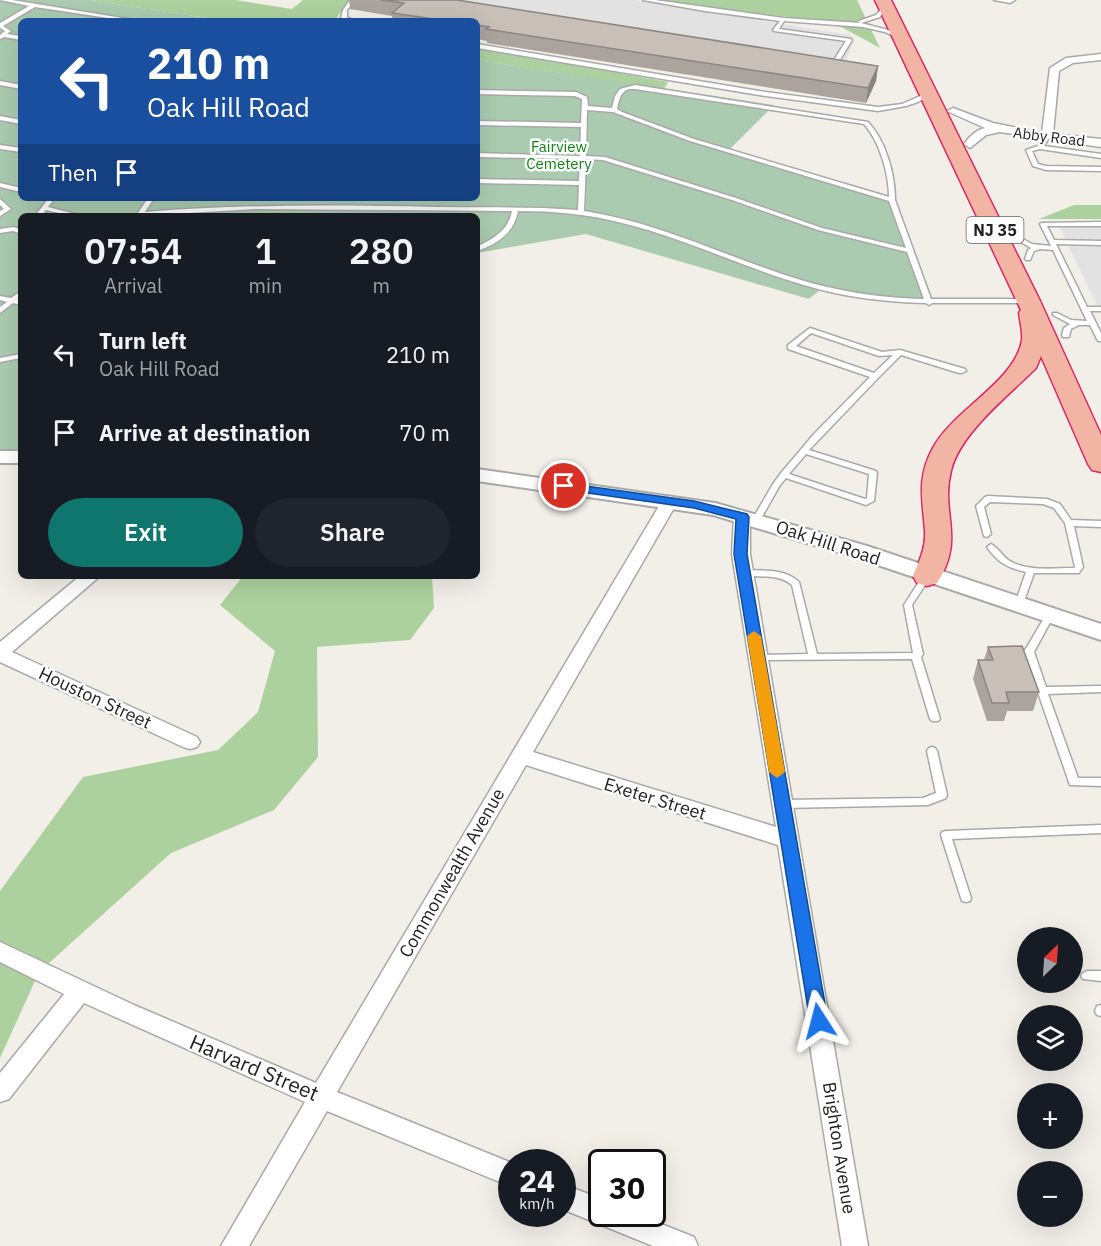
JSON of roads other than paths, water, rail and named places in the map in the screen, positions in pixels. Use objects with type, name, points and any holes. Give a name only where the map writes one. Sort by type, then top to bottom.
[{"type":"highway","name":"NJ 35","points":[[889,2],[901,37],[1029,302],[1101,464]]},
{"type":"highway","name":"NJ 35","points":[[889,2],[953,111],[1017,238],[1033,253],[1055,314],[1071,329],[1076,356]]},
{"type":"highway","points":[[927,576],[936,555],[939,534],[934,505],[937,471],[946,448],[960,431],[1027,363],[1034,339],[1029,302]]},
{"type":"street","points":[[999,0],[1010,0]]},
{"type":"street","points":[[1044,142],[1054,70],[1070,60],[1101,57]]},
{"type":"street","name":"Abby Road","points":[[953,111],[974,123],[1044,142],[1101,143]]},
{"type":"street","name":"Abby Road","points":[[970,144],[982,132],[996,130]]},
{"type":"street","name":"Oak Hill Road","points":[[480,476],[670,501],[749,518],[860,551],[927,576],[1101,632]]},
{"type":"street","name":"Commonwealth Avenue","points":[[234,1246],[670,501]]},
{"type":"street","name":"Brighton Avenue","points":[[749,518],[741,554],[790,840],[855,1246]]},
{"type":"street","points":[[0,653],[86,579]]},
{"type":"street","name":"Houston Street","points":[[0,653],[190,742]]},
{"type":"street","name":"Exeter Street","points":[[521,756],[790,840]]},
{"type":"street","name":"Harvard Street","points":[[0,951],[79,992],[321,1097],[498,1169]]},
{"type":"street","points":[[0,1091],[79,992]]},
{"type":"street","points":[[638,1227],[686,1246]]},
{"type":"lane","points":[[2,0],[118,18]]},
{"type":"lane","points":[[344,18],[345,10],[353,0]]},
{"type":"lane","points":[[645,0],[783,20],[858,23],[877,27],[901,37]]},
{"type":"lane","points":[[858,23],[874,19],[889,2]]},
{"type":"lane","points":[[2,36],[8,31],[0,25],[34,5]]},
{"type":"lane","points":[[783,20],[776,30],[849,40],[833,68],[821,66]]},
{"type":"lane","points":[[2,36],[18,38]]},
{"type":"lane","points":[[480,46],[759,93],[878,109],[915,103],[929,94]]},
{"type":"lane","points":[[0,83],[18,86]]},
{"type":"lane","points":[[614,110],[618,91],[635,87],[859,121],[870,126],[875,132],[891,182],[892,200],[929,303]]},
{"type":"lane","points":[[480,92],[576,94],[585,98],[581,213]]},
{"type":"lane","points":[[586,108],[614,110],[692,140],[892,200]]},
{"type":"lane","points":[[0,118],[18,121]]},
{"type":"lane","points":[[480,123],[585,124]]},
{"type":"lane","points":[[1101,156],[1044,142],[1029,150],[1035,165],[1046,168],[1101,169]]},
{"type":"lane","points":[[0,147],[18,150]]},
{"type":"lane","points":[[480,154],[609,159],[820,229],[910,252]]},
{"type":"lane","points":[[480,181],[582,183]]},
{"type":"lane","points":[[0,185],[18,189]]},
{"type":"lane","points":[[0,201],[8,208],[0,214]]},
{"type":"lane","points":[[41,213],[51,201]]},
{"type":"lane","points":[[267,201],[268,208]]},
{"type":"lane","points":[[46,208],[67,213]]},
{"type":"lane","points":[[177,213],[268,208],[515,210],[581,213],[657,230],[810,284],[862,296],[929,303],[1029,302]]},
{"type":"lane","points":[[480,247],[506,233],[512,226],[515,210]]},
{"type":"lane","points":[[1101,224],[1043,224],[1084,309],[1099,331],[1101,339]]},
{"type":"lane","points":[[0,231],[17,231]]},
{"type":"lane","points":[[1033,253],[1053,245],[1101,243]]},
{"type":"lane","points":[[0,311],[18,296]]},
{"type":"lane","points":[[0,298],[18,302]]},
{"type":"lane","points":[[1084,309],[1101,309]]},
{"type":"lane","points":[[1071,329],[1092,323]]},
{"type":"lane","points":[[875,376],[791,347],[810,330],[882,354],[900,352],[962,371]]},
{"type":"lane","points":[[749,518],[804,451],[900,352]]},
{"type":"lane","points":[[0,360],[18,357]]},
{"type":"lane","points":[[784,475],[866,502],[871,499],[873,473],[804,451]]},
{"type":"lane","points":[[987,534],[980,506],[988,499],[1044,501],[1057,506],[1069,523],[1079,570],[1030,572],[999,557],[991,547]]},
{"type":"lane","points":[[1069,523],[1101,524]]},
{"type":"lane","points":[[1018,604],[1030,572]]},
{"type":"lane","points":[[744,573],[783,576],[792,579],[796,584],[813,657]]},
{"type":"lane","points":[[927,576],[908,605],[918,654],[916,656],[935,719]]},
{"type":"lane","points":[[1050,615],[1029,652],[1074,782],[1101,782]]},
{"type":"lane","points":[[758,657],[916,656]]},
{"type":"lane","points":[[1042,691],[1101,689]]},
{"type":"lane","points":[[783,804],[936,800],[942,795],[942,786],[932,751]]},
{"type":"lane","points":[[966,898],[946,836],[1101,829]]},
{"type":"lane","points":[[1087,976],[1101,976]]},
{"type":"park label","name":"Fairview Cemetery","points":[[559,156]]}]
